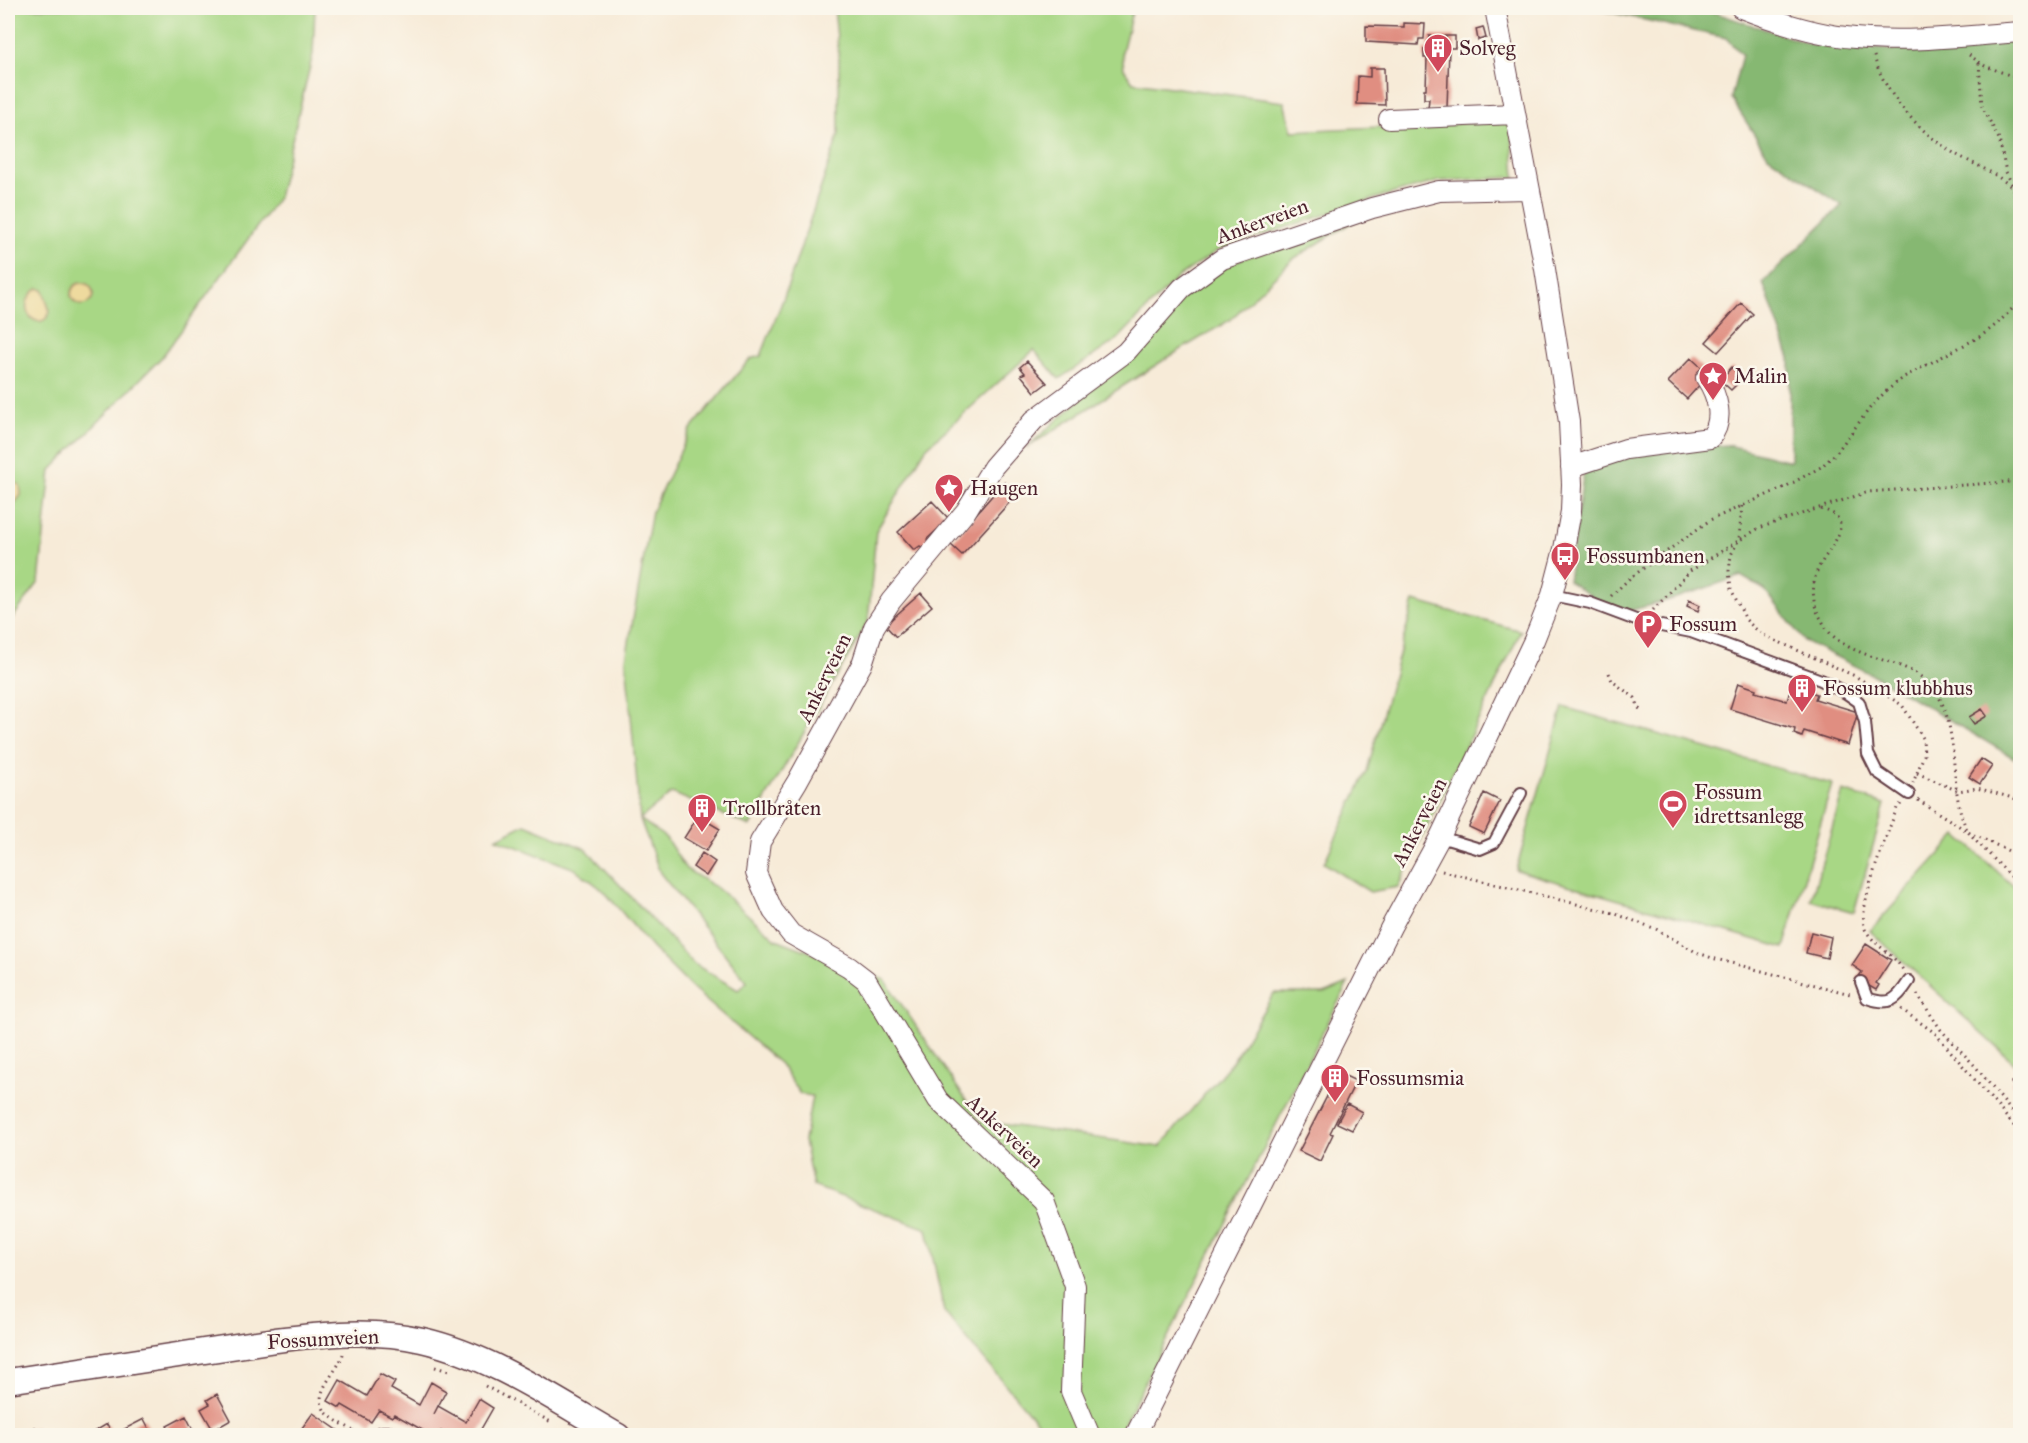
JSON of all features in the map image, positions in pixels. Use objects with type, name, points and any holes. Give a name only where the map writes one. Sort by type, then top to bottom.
[{"type":"street","name":"Ankerveien","points":[[1135,1436],[1391,927],[1440,837],[1534,640],[1552,595],[1566,539],[1570,511],[1572,467],[1569,422],[1545,269],[1495,8]]},
{"type":"street","points":[[1740,8],[1820,33],[1870,39],[1955,37],[2020,32]]},
{"type":"street","points":[[1389,119],[1515,114]]},
{"type":"street","name":"Ankerveien","points":[[1090,1436],[1071,1391],[1075,1286],[1044,1201],[938,1100],[866,980],[849,967],[791,934],[773,911],[756,873],[760,842],[797,782],[862,664],[874,627],[891,601],[966,511],[993,467],[1034,420],[1126,352],[1182,288],[1222,259],[1372,208],[1439,191],[1528,189]]},
{"type":"street","points":[[1572,467],[1626,449],[1710,438],[1717,430],[1718,417],[1714,391],[1706,378]]},
{"type":"street","name":"Fossumveien","points":[[8,1381],[287,1338],[319,1335],[387,1335],[421,1339],[477,1358],[618,1436]]},
{"type":"lane","points":[[1552,595],[1601,606],[1641,622],[1691,632],[1821,680],[1846,693],[1859,702],[1868,754],[1877,772],[1909,794]]},
{"type":"lane","points":[[1440,837],[1480,849],[1494,843],[1521,793]]},
{"type":"lane","points":[[1861,982],[1867,998],[1880,1003],[1889,1002],[1900,996],[1909,981]]},
{"type":"path","points":[[1955,37],[1967,53],[1979,63],[2020,79]]},
{"type":"path","points":[[1870,39],[1880,73],[1901,108],[1911,119],[1957,155],[1991,170],[2014,188]]},
{"type":"path","points":[[1979,63],[1982,106],[1999,139],[2006,172],[2020,196]]},
{"type":"path","points":[[1601,606],[1630,578],[1704,524],[1785,488],[1821,467],[1836,453],[1885,392],[1904,377],[1981,336],[2020,301]]},
{"type":"path","points":[[1641,622],[1690,571],[1759,528],[1868,492],[2020,481]]},
{"type":"path","points":[[1739,539],[1742,506]]},
{"type":"path","points":[[1821,509],[1830,511],[1836,516],[1840,529],[1838,538],[1816,572],[1812,592],[1818,613],[1830,633],[1850,647],[1922,677],[1934,690],[1945,709],[1962,812],[1970,833],[2020,885]]},
{"type":"path","points":[[1609,673],[1612,681],[1635,698],[1641,713]]},
{"type":"path","points":[[1917,773],[1958,791],[1977,788],[2020,800]]},
{"type":"path","points":[[2020,854],[1970,833],[1909,794],[1897,808],[1875,868],[1863,917],[1864,927],[1900,964],[1941,1030],[1976,1067],[2020,1122]]},
{"type":"path","points":[[1426,863],[1440,870],[1612,913],[1656,929],[1696,952],[1712,958],[1767,970],[1867,998]]},
{"type":"path","points":[[1889,1002],[1908,1012],[1935,1033],[2020,1133]]},
{"type":"path","points":[[344,1347],[342,1359],[325,1384],[321,1397],[322,1404],[332,1417],[350,1427],[359,1436]]},
{"type":"path","points":[[431,1365],[451,1372]]},
{"type":"path","points":[[481,1384],[554,1424]]},
{"type":"green space","points":[[8,8],[315,8],[313,54],[278,198],[162,357],[51,470],[39,582],[8,624]]},
{"type":"green space","points":[[834,8],[1133,8],[1122,52],[1124,69],[1133,82],[1284,102],[1292,131],[1511,121],[1515,177],[1440,181],[1386,195],[1220,249],[1177,278],[1118,339],[1059,379],[1034,350],[926,448],[876,531],[868,622],[750,826],[672,793],[640,819],[626,659],[652,511],[691,429],[750,359],[761,356],[784,297],[839,134],[839,58]]},
{"type":"green space","points":[[1591,8],[1701,8],[1812,45],[1927,52],[2020,36],[2020,750],[2014,758],[1877,677],[1804,641],[1765,590],[1741,576],[1673,599],[1618,614],[1568,581],[1584,470],[1634,452],[1728,445],[1790,461],[1790,358],[1763,283],[1842,205],[1768,156],[1731,98],[1742,55],[1726,38]]},
{"type":"green space","points":[[1359,218],[1293,259],[1230,320],[1026,448],[1131,354],[1189,290],[1227,264]]},
{"type":"green space","points":[[1414,601],[1521,631],[1398,887],[1370,892],[1324,863],[1367,771]]},
{"type":"green space","name":"Fossum idrettsanlegg","points":[[1563,707],[1832,784],[1784,948],[1516,870]]},
{"type":"green space","points":[[1843,791],[1885,804],[1854,912],[1811,900]]},
{"type":"green space","points":[[640,819],[666,838],[686,869],[717,888],[776,939],[885,980],[980,1121],[1160,1147],[1232,1062],[1274,993],[1324,993],[1348,983],[1118,1435],[1048,1435],[944,1312],[927,1229],[813,1186],[804,1141],[812,1096],[800,1094],[780,1064],[694,990],[652,948],[604,891],[575,869],[496,839],[525,824],[586,849],[694,964],[738,990],[747,982],[660,873]]},
{"type":"green space","points":[[1957,835],[2020,892],[2020,1068],[1870,931]]},
{"type":"sand","points":[[82,283],[92,290],[93,294],[86,304],[82,305],[72,298],[71,294],[78,284]]},
{"type":"sand","points":[[38,288],[43,290],[50,312],[46,319],[40,321],[35,320],[27,311],[30,296]]},
{"type":"sand","points":[[10,481],[20,485],[21,495],[13,506],[8,508],[8,483]]},
{"type":"building","points":[[1404,23],[1425,24],[1424,39],[1419,39],[1418,45],[1366,42],[1366,26],[1404,27]]},
{"type":"building","points":[[1483,27],[1486,38],[1478,40],[1476,29]]},
{"type":"building","name":"Solveg","points":[[1429,36],[1455,36],[1455,48],[1449,48],[1447,108],[1428,108],[1429,99],[1424,99],[1427,58],[1424,58],[1424,49],[1428,49]]},
{"type":"building","points":[[1370,68],[1384,68],[1385,105],[1357,104],[1358,76],[1370,77]]},
{"type":"building","points":[[1741,303],[1753,314],[1718,352],[1706,342]]},
{"type":"building","points":[[1691,358],[1702,368],[1696,375],[1703,381],[1687,399],[1668,382]]},
{"type":"building","points":[[1027,361],[1047,383],[1035,392],[1021,375],[1025,373],[1020,367]]},
{"type":"building","points":[[1732,367],[1743,378],[1731,390],[1720,380]]},
{"type":"building","points":[[1004,482],[1017,494],[962,555],[950,544]]},
{"type":"building","points":[[932,501],[949,519],[939,533],[937,530],[927,539],[929,542],[922,548],[920,546],[914,550],[898,532]]},
{"type":"building","points":[[921,593],[932,606],[896,637],[885,625]]},
{"type":"building","points":[[1689,600],[1700,605],[1698,611],[1687,606]]},
{"type":"building","name":"Fossum klubbhus","points":[[1738,683],[1756,689],[1755,692],[1787,701],[1791,687],[1817,694],[1815,699],[1858,712],[1848,745],[1804,731],[1802,737],[1794,734],[1795,729],[1730,709]]},
{"type":"building","points":[[1982,709],[1987,716],[1974,724],[1969,717]]},
{"type":"building","points":[[1981,759],[1992,766],[1980,784],[1969,777]]},
{"type":"building","points":[[1484,793],[1500,801],[1484,834],[1469,827]]},
{"type":"building","name":"Trollbråten","points":[[698,816],[720,829],[706,851],[684,838]]},
{"type":"building","points":[[702,853],[715,862],[706,876],[693,867]]},
{"type":"building","points":[[1811,932],[1831,937],[1827,958],[1806,953]]},
{"type":"building","points":[[1866,944],[1891,960],[1876,983],[1879,985],[1876,990],[1857,979],[1862,972],[1852,965]]},
{"type":"building","name":"Fossumsmia","points":[[1339,1073],[1356,1081],[1330,1133],[1333,1134],[1320,1161],[1299,1151]]},
{"type":"building","points":[[2019,1077],[2020,1079],[2020,1094],[2011,1083]]},
{"type":"building","points":[[1347,1104],[1362,1112],[1352,1130],[1337,1123]]},
{"type":"building","points":[[380,1374],[395,1382],[391,1389],[419,1405],[431,1382],[446,1391],[438,1406],[466,1422],[479,1399],[493,1408],[477,1436],[449,1436],[441,1431],[438,1436],[433,1436],[394,1414],[392,1417],[379,1410],[371,1422],[342,1405],[340,1408],[328,1401],[340,1380],[367,1396]]},
{"type":"building","points":[[217,1394],[231,1420],[215,1429],[218,1436],[204,1436],[213,1430],[201,1409],[210,1404],[207,1400]]},
{"type":"building","points":[[313,1413],[339,1431],[336,1436],[296,1436]]},
{"type":"building","points":[[186,1416],[194,1432],[188,1436],[173,1436],[167,1426]]},
{"type":"building","points":[[144,1419],[153,1436],[87,1436],[107,1424],[113,1435]]},
{"type":"building","points":[[35,1427],[40,1436],[19,1436]]},
{"type":"place","name":"Solveg","points":[[1438,74]]},
{"type":"place","name":"Malin","points":[[1713,402]]},
{"type":"place","name":"Haugen","points":[[949,514]]},
{"type":"place","name":"Fossumbanen","points":[[1565,582]]},
{"type":"place","name":"Fossum","points":[[1648,650]]},
{"type":"place","name":"Fossum klubbhus","points":[[1802,714]]},
{"type":"place","name":"Fossum idrettsanlegg","points":[[1673,830]]},
{"type":"place","name":"Trollbråten","points":[[702,834]]},
{"type":"place","name":"Fossumsmia","points":[[1335,1104]]}]
